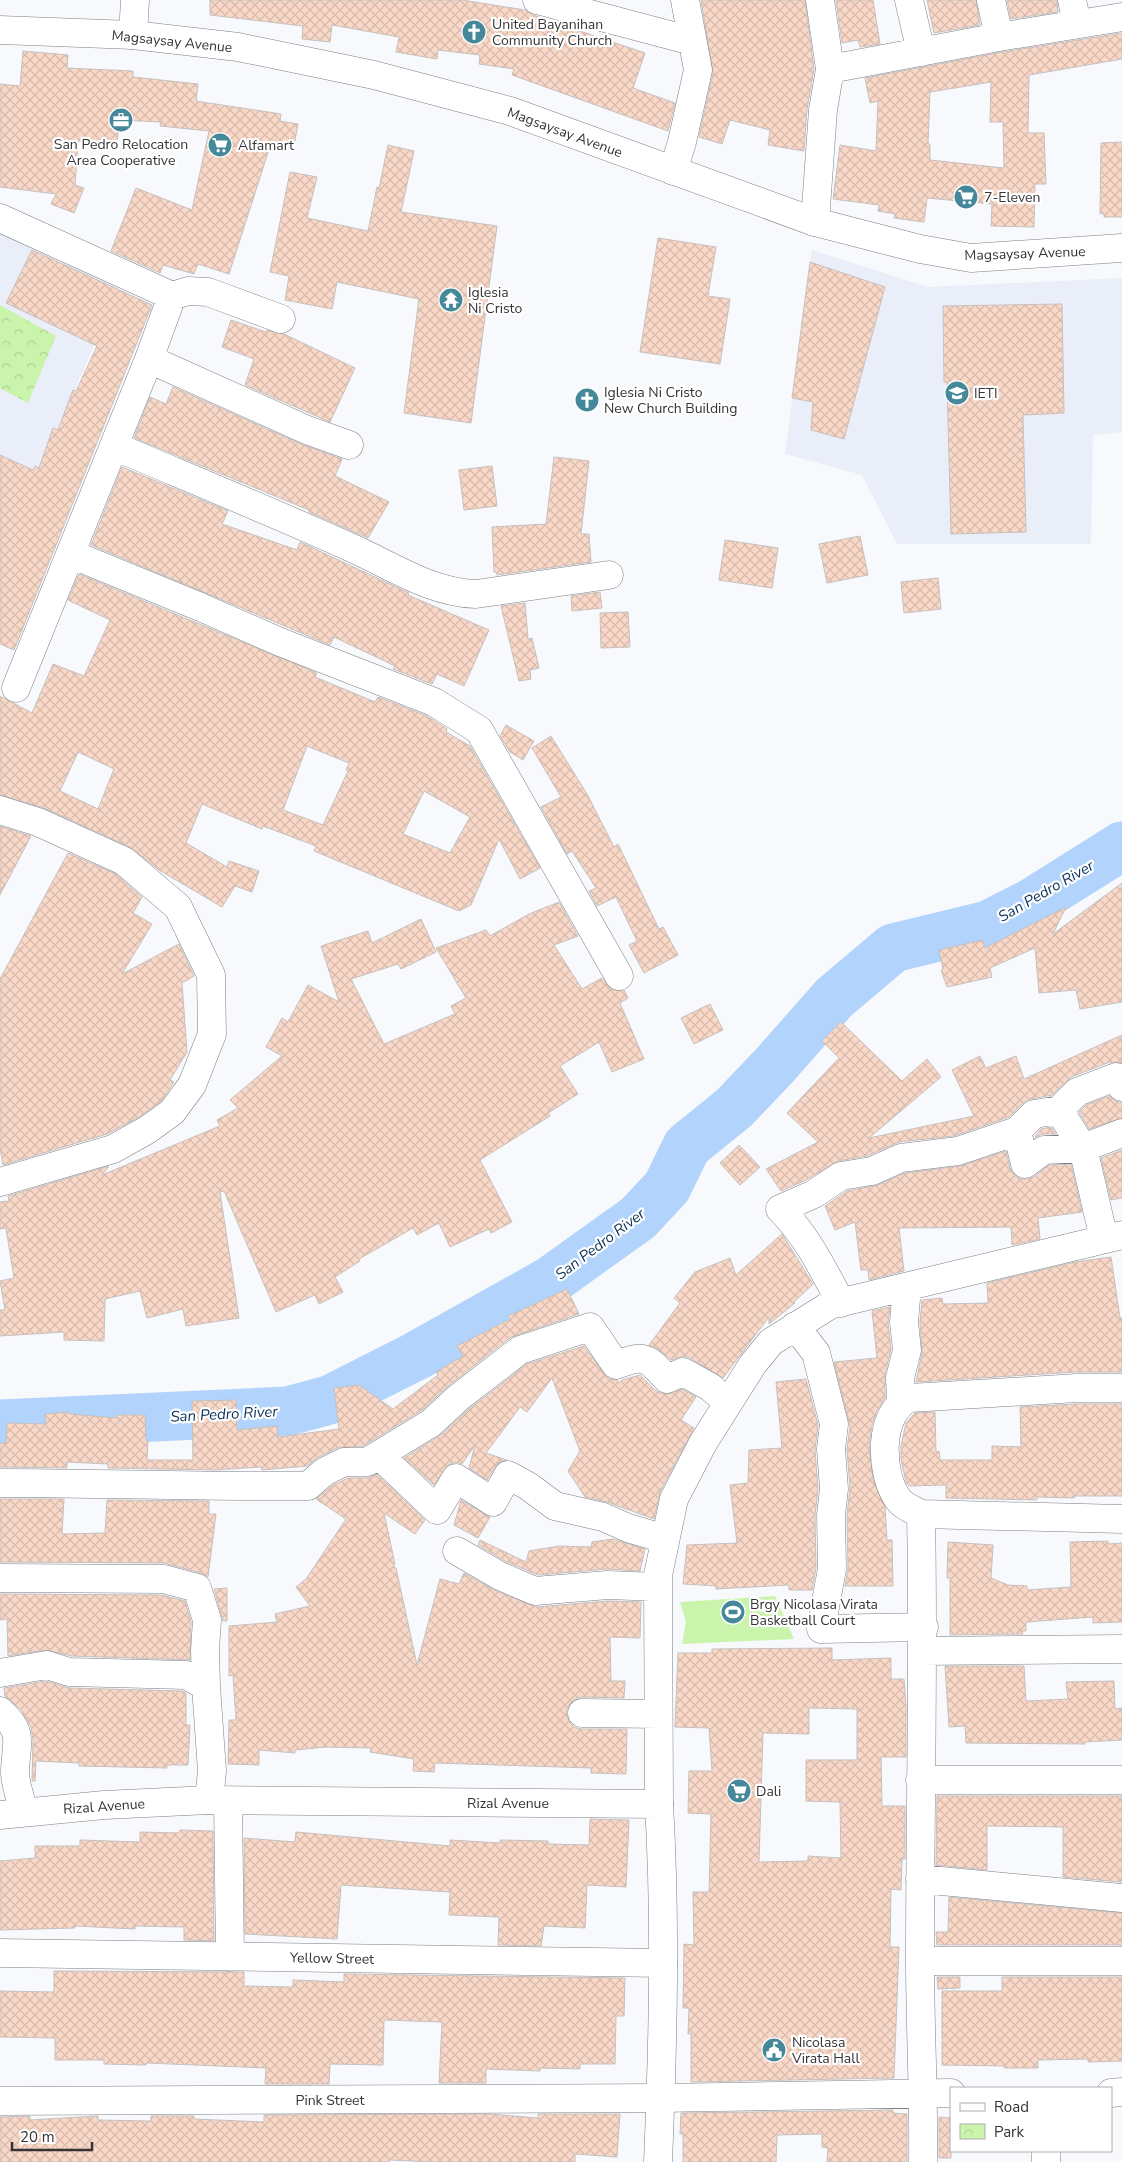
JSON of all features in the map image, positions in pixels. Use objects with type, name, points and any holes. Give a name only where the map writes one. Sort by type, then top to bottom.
[{"type":"street","points":[[133,35],[135,0]]},
{"type":"street","points":[[537,0],[692,41]]},
{"type":"street","points":[[673,171],[682,142],[698,70],[685,0]]},
{"type":"street","points":[[815,222],[822,110],[830,69],[820,0]]},
{"type":"street","points":[[909,0],[921,52]]},
{"type":"street","points":[[991,0],[1000,37]]},
{"type":"street","points":[[830,69],[1000,37],[1075,12],[1122,17]]},
{"type":"street","name":"Magsaysay Avenue","points":[[0,30],[133,35],[238,47],[374,75],[510,111],[815,222],[920,249],[971,258],[1122,248]]},
{"type":"street","points":[[0,218],[172,296],[188,291],[208,292],[280,319]]},
{"type":"street","points":[[16,688],[72,554],[172,296]]},
{"type":"street","points":[[149,359],[306,430],[349,444]]},
{"type":"street","points":[[114,446],[353,548],[436,587],[458,593],[476,594],[608,575]]},
{"type":"street","points":[[72,554],[280,642],[434,702],[479,730],[619,976]]},
{"type":"street","points":[[0,810],[38,822],[124,861],[178,907],[212,975],[212,1034],[192,1085],[172,1112],[147,1130],[113,1149],[0,1182]]},
{"type":"street","points":[[841,1303],[816,1255],[796,1225],[780,1209],[814,1194],[841,1176],[872,1171],[901,1158],[958,1151],[1017,1132],[1034,1114],[1059,1110],[1077,1092],[1116,1077],[1122,1087]]},
{"type":"street","points":[[658,2162],[664,1963],[663,1868],[659,1804],[658,1575],[674,1499],[703,1443],[753,1364],[771,1342],[830,1305],[1113,1237],[1083,1148],[1059,1110]]},
{"type":"street","points":[[1017,1132],[1025,1164],[1044,1150],[1083,1148],[1122,1133]]},
{"type":"street","points":[[901,1402],[900,1378],[907,1350],[904,1322],[906,1287]]},
{"type":"street","points":[[796,1326],[816,1353],[834,1424],[831,1450],[834,1489],[831,1515],[832,1569],[821,1629],[924,1639],[1122,1649]]},
{"type":"street","points":[[0,1483],[308,1486],[324,1472],[344,1462],[367,1462],[431,1423],[459,1398],[520,1350],[590,1327],[616,1365],[637,1357],[652,1362],[667,1380],[683,1372],[710,1387],[728,1403]]},
{"type":"street","points":[[1122,1388],[1077,1388],[910,1398],[901,1402],[894,1409],[888,1423],[886,1440],[887,1478],[899,1500],[921,1514],[1122,1519]]},
{"type":"street","points":[[378,1455],[437,1510],[456,1478],[494,1502],[508,1475],[528,1486],[555,1506],[603,1517],[628,1528],[665,1539]]},
{"type":"street","points":[[921,1514],[924,1639],[920,1780],[920,1961],[924,2093],[923,2162]]},
{"type":"street","points":[[457,1551],[500,1576],[535,1591],[608,1585],[658,1586]]},
{"type":"street","points":[[0,1578],[164,1579],[197,1588],[207,1620],[205,1650],[206,1686],[212,1771],[218,1800],[230,1956]]},
{"type":"street","points":[[0,1672],[47,1665],[69,1672],[186,1675],[206,1686]]},
{"type":"street","points":[[0,1711],[12,1721],[18,1736],[12,1814]]},
{"type":"street","points":[[582,1713],[658,1714]]},
{"type":"street","points":[[920,1780],[1122,1780]]},
{"type":"street","name":"Rizal Avenue","points":[[12,1814],[104,1805],[218,1800],[659,1804]]},
{"type":"street","points":[[920,1879],[1122,1898]]},
{"type":"street","name":"Yellow Street","points":[[0,1953],[664,1963]]},
{"type":"street","points":[[920,1961],[1122,1962]]},
{"type":"street","name":"Pink Street","points":[[0,2101],[661,2098],[950,2093]]},
{"type":"shaded area","points":[[0,230],[120,285],[0,564]]},
{"type":"shaded area","name":"IETI","points":[[812,250],[928,287],[1122,278],[1122,432],[1093,435],[1091,544],[897,544],[862,475],[785,454]]},
{"type":"green space","points":[[0,305],[56,336],[28,403],[0,388]]},
{"type":"green space","name":"Brgy Nicolasa Virata Basketball Court","points":[[775,1596],[794,1639],[682,1644],[686,1622],[680,1602]]},
{"type":"building","points":[[210,0],[462,0],[525,10],[533,15],[645,53],[633,88],[675,103],[668,131],[512,75],[514,69],[479,64],[480,55],[438,50],[437,59],[396,52],[399,37],[332,25],[330,42],[302,39],[303,26],[210,15]]},
{"type":"building","points":[[701,0],[805,0],[814,69],[807,109],[804,151],[768,145],[770,130],[730,120],[722,144],[699,137],[713,73]]},
{"type":"building","points":[[836,0],[873,0],[880,44],[860,47],[858,40],[842,43]]},
{"type":"building","points":[[927,0],[976,0],[980,25],[934,33]]},
{"type":"building","points":[[1007,0],[1057,0],[1058,12],[1011,19]]},
{"type":"building","points":[[1122,33],[1122,59],[1029,75],[1028,133],[1044,133],[1046,184],[1035,184],[1034,227],[991,226],[992,204],[927,198],[924,222],[894,218],[895,214],[878,211],[879,205],[833,199],[840,145],[876,151],[878,101],[870,103],[865,78],[1002,52]],"holes":[[[991,82],[990,122],[1003,122],[1004,168],[930,160],[930,144],[928,144],[930,92]]]},
{"type":"building","points":[[23,51],[68,55],[67,68],[133,71],[133,77],[198,84],[196,101],[281,114],[280,121],[298,124],[294,146],[272,140],[229,274],[198,264],[194,274],[163,265],[160,273],[111,251],[136,188],[192,210],[209,131],[160,126],[161,122],[119,120],[117,145],[78,141],[75,185],[84,188],[74,213],[51,204],[56,194],[0,187],[0,84],[20,86]]},
{"type":"building","points":[[1122,142],[1122,217],[1104,217],[1104,213],[1100,214],[1101,143]]},
{"type":"building","points":[[388,145],[414,151],[401,212],[497,226],[471,423],[404,413],[419,299],[337,282],[332,309],[285,300],[289,276],[270,272],[290,172],[317,177],[307,218],[368,231]]},
{"type":"building","points":[[658,238],[716,247],[708,296],[730,299],[720,364],[640,352]]},
{"type":"building","points":[[32,250],[152,305],[14,650],[0,644],[0,455],[33,470],[35,466],[39,468],[53,428],[58,430],[73,390],[76,391],[97,346],[6,303]]},
{"type":"building","points":[[810,262],[885,287],[844,439],[811,430],[813,402],[792,398]]},
{"type":"building","points":[[1062,304],[1064,413],[1023,415],[1026,532],[951,534],[947,382],[944,382],[943,306]]},
{"type":"building","points":[[231,320],[266,332],[267,330],[284,334],[355,368],[330,422],[245,385],[254,359],[222,347]]},
{"type":"building","points":[[173,387],[301,444],[342,459],[335,476],[389,502],[368,538],[309,512],[309,510],[134,438],[150,397],[166,404]]},
{"type":"building","points":[[554,457],[589,461],[581,534],[589,534],[591,562],[497,575],[494,572],[492,527],[546,524]]},
{"type":"building","points":[[492,466],[497,506],[464,510],[459,470]]},
{"type":"building","points":[[122,467],[228,511],[222,524],[297,550],[300,542],[409,593],[408,595],[489,630],[464,686],[437,674],[432,684],[393,669],[395,666],[334,637],[330,645],[91,545]]},
{"type":"building","points":[[860,536],[868,575],[827,583],[819,544]]},
{"type":"building","points":[[725,540],[778,548],[772,588],[719,580]]},
{"type":"building","points":[[79,574],[317,673],[315,677],[375,702],[378,697],[427,716],[447,729],[446,732],[470,746],[540,868],[520,879],[499,839],[471,905],[459,911],[314,851],[316,846],[263,826],[262,829],[202,804],[186,843],[227,867],[229,861],[259,871],[252,892],[235,886],[222,907],[159,870],[130,847],[44,808],[0,795],[0,696],[32,713],[53,664],[84,676],[110,620],[68,600]],"holes":[[[307,746],[349,763],[346,770],[348,771],[323,825],[283,810]],[[78,752],[114,769],[98,809],[60,791]],[[424,791],[470,817],[450,853],[403,834]]]},
{"type":"building","points":[[938,578],[941,609],[904,613],[901,582]]},
{"type":"building","points":[[600,592],[602,608],[572,611],[571,596]]},
{"type":"building","points":[[525,603],[528,639],[532,638],[539,668],[530,670],[531,679],[519,681],[501,606]]},
{"type":"building","points":[[628,612],[630,647],[601,648],[600,613]]},
{"type":"building","points":[[506,725],[534,741],[523,760],[510,752],[500,736]]},
{"type":"building","points":[[551,736],[587,794],[614,847],[618,844],[659,929],[663,927],[678,955],[644,973],[629,945],[637,941],[616,897],[597,906],[589,891],[596,888],[572,851],[567,854],[541,807],[561,797],[532,748]]},
{"type":"building","points":[[0,826],[31,836],[0,895]]},
{"type":"building","points":[[68,853],[116,874],[142,897],[133,913],[152,924],[122,974],[179,944],[194,976],[182,983],[187,1052],[170,1080],[174,1082],[161,1101],[139,1117],[107,1134],[3,1165],[0,1148],[0,979]]},
{"type":"building","points":[[1122,883],[1122,1002],[1080,1009],[1076,990],[1039,993],[1035,948],[990,968],[992,977],[947,987],[941,970],[943,969],[939,950],[983,940],[985,948],[1066,907],[1053,934]]},
{"type":"building","points":[[559,902],[578,936],[554,945],[582,989],[602,978],[612,990],[624,990],[628,998],[620,1003],[644,1059],[612,1072],[599,1042],[560,1066],[578,1094],[548,1113],[550,1116],[480,1160],[512,1222],[491,1233],[489,1229],[450,1247],[439,1223],[417,1235],[413,1228],[359,1259],[360,1261],[335,1277],[343,1292],[319,1304],[315,1295],[276,1312],[224,1191],[220,1192],[239,1318],[186,1326],[183,1309],[147,1318],[140,1291],[105,1299],[104,1341],[64,1340],[64,1332],[0,1336],[0,1310],[5,1310],[0,1281],[14,1278],[6,1228],[0,1229],[0,1202],[9,1201],[8,1196],[109,1166],[102,1175],[220,1126],[217,1120],[238,1108],[230,1100],[282,1056],[266,1047],[282,1018],[288,1022],[308,985],[339,1002],[321,946],[368,931],[372,943],[421,919],[436,952],[401,969],[398,964],[351,979],[384,1044],[455,1014],[451,1006],[466,998],[436,948],[486,930],[490,936],[529,914]]},
{"type":"building","points":[[710,1004],[723,1030],[694,1044],[681,1018]]},
{"type":"building","points":[[841,1022],[902,1081],[927,1059],[941,1077],[869,1138],[974,1116],[952,1070],[980,1056],[986,1068],[1016,1056],[1024,1079],[1122,1035],[1122,1063],[1110,1062],[1071,1077],[1052,1095],[1031,1099],[1023,1103],[1009,1117],[954,1136],[899,1142],[867,1156],[838,1161],[806,1180],[781,1191],[766,1169],[818,1142],[787,1113],[839,1058],[822,1041]]},
{"type":"building","points":[[1110,1096],[1115,1101],[1122,1103],[1122,1118],[1089,1129],[1079,1112],[1086,1105]]},
{"type":"building","points":[[1051,1127],[1056,1134],[1043,1134],[1035,1137],[1041,1129]]},
{"type":"building","points":[[739,1145],[760,1167],[740,1185],[720,1163]]},
{"type":"building","points":[[1122,1150],[1122,1198],[1111,1200],[1101,1158]]},
{"type":"building","points":[[1006,1151],[1010,1168],[1014,1175],[1020,1179],[1034,1177],[1049,1165],[1071,1164],[1082,1212],[1038,1218],[1040,1239],[1012,1245],[1011,1227],[899,1228],[904,1271],[869,1280],[868,1270],[861,1270],[855,1222],[835,1230],[825,1206],[847,1191],[878,1185],[905,1173],[960,1166]]},
{"type":"building","points":[[782,1234],[813,1284],[795,1303],[769,1324],[769,1317],[723,1378],[690,1358],[683,1356],[671,1360],[659,1350],[649,1345],[680,1303],[674,1298],[695,1272],[730,1258],[736,1275]]},
{"type":"building","points":[[1111,1257],[1120,1318],[1122,1318],[1122,1372],[1076,1372],[916,1382],[922,1353],[920,1322],[922,1300],[942,1298],[943,1304],[988,1303],[987,1283],[1075,1262]]},
{"type":"building","points":[[567,1289],[579,1314],[511,1337],[449,1385],[422,1410],[363,1446],[337,1448],[317,1458],[307,1466],[262,1470],[261,1467],[216,1470],[108,1468],[108,1464],[67,1462],[67,1468],[0,1467],[0,1443],[6,1443],[7,1423],[46,1424],[45,1414],[69,1412],[69,1414],[117,1418],[117,1415],[145,1415],[146,1441],[148,1441],[147,1460],[193,1460],[192,1401],[236,1400],[237,1430],[277,1426],[278,1437],[339,1429],[334,1388],[359,1385],[393,1409],[438,1375],[436,1372],[463,1356],[457,1346],[510,1319],[508,1316]]},
{"type":"building","points":[[890,1307],[888,1323],[891,1349],[885,1374],[885,1398],[877,1411],[872,1425],[869,1445],[873,1480],[885,1507],[887,1540],[892,1540],[893,1586],[845,1586],[848,1569],[847,1516],[850,1488],[847,1449],[850,1426],[834,1362],[877,1358],[872,1311]]},
{"type":"building","points":[[584,1346],[608,1379],[617,1380],[619,1383],[622,1380],[640,1375],[655,1390],[663,1394],[673,1393],[682,1389],[696,1397],[681,1420],[694,1428],[660,1492],[654,1519],[607,1502],[585,1497],[568,1471],[580,1451],[552,1378],[527,1412],[520,1407],[486,1453],[507,1460],[500,1462],[495,1467],[487,1480],[469,1468],[475,1445],[462,1464],[456,1462],[448,1465],[434,1485],[404,1458],[441,1435],[469,1409],[527,1364]]},
{"type":"building","points":[[806,1379],[818,1425],[815,1450],[818,1489],[815,1515],[816,1568],[812,1590],[789,1590],[789,1585],[716,1589],[716,1586],[683,1584],[687,1545],[737,1543],[730,1485],[748,1483],[749,1450],[782,1448],[776,1382]]},
{"type":"building","points":[[1122,1404],[1122,1496],[1037,1497],[1037,1500],[946,1498],[946,1485],[909,1486],[906,1482],[901,1459],[901,1446],[906,1423],[915,1413],[935,1412],[936,1452],[939,1451],[940,1460],[992,1460],[992,1446],[1021,1447],[1020,1407]]},
{"type":"building","points":[[377,1474],[425,1520],[415,1534],[384,1513],[395,1564],[393,1567],[396,1568],[417,1665],[440,1579],[459,1584],[464,1573],[494,1590],[536,1607],[608,1601],[641,1602],[640,1638],[610,1637],[611,1681],[625,1681],[624,1698],[582,1697],[574,1700],[566,1712],[569,1721],[574,1727],[581,1729],[627,1729],[626,1774],[591,1773],[591,1768],[435,1763],[434,1772],[413,1771],[414,1759],[370,1752],[371,1748],[325,1747],[295,1750],[295,1753],[259,1750],[259,1765],[228,1764],[229,1720],[236,1720],[233,1675],[229,1676],[229,1626],[277,1622],[275,1614],[310,1606],[296,1587],[306,1579],[346,1519],[316,1499],[333,1485],[348,1478],[367,1478]]},
{"type":"building","points":[[0,1499],[64,1499],[62,1534],[105,1533],[107,1500],[209,1501],[209,1514],[216,1514],[208,1577],[201,1573],[164,1563],[0,1562]]},
{"type":"building","points":[[461,1500],[490,1517],[478,1538],[454,1525]]},
{"type":"building","points":[[613,1539],[645,1549],[640,1571],[607,1569],[538,1575],[507,1562],[478,1545],[480,1540],[526,1562],[529,1551],[559,1546],[591,1547],[592,1542]]},
{"type":"building","points":[[1108,1541],[1108,1544],[1122,1543],[1122,1622],[1093,1623],[1093,1617],[1026,1622],[1026,1631],[1022,1631],[1023,1634],[950,1635],[950,1578],[947,1578],[948,1542],[993,1545],[991,1578],[1008,1585],[1027,1586],[1027,1590],[1071,1587],[1070,1542]]},
{"type":"building","points":[[227,1588],[227,1621],[223,1621],[214,1589]]},
{"type":"building","points":[[0,1594],[162,1595],[185,1601],[191,1622],[190,1660],[72,1656],[45,1650],[8,1656],[7,1619],[0,1620]]},
{"type":"building","points":[[832,1648],[832,1660],[891,1658],[891,1679],[904,1679],[906,1757],[881,1757],[882,1806],[905,1806],[905,1859],[902,1859],[901,1890],[891,1889],[890,1947],[899,1947],[894,2078],[691,2082],[691,2034],[688,2034],[689,2008],[683,2008],[684,1944],[694,1945],[693,1892],[709,1892],[711,1814],[688,1813],[689,1771],[712,1771],[709,1728],[675,1727],[678,1653],[712,1653],[712,1649]],"holes":[[[809,1708],[857,1709],[857,1760],[806,1760],[806,1801],[840,1802],[841,1858],[808,1856],[808,1861],[759,1862],[763,1733],[809,1734]]]},
{"type":"building","points":[[945,1666],[1024,1666],[1026,1701],[1068,1699],[1066,1682],[1114,1681],[1115,1709],[1122,1708],[1122,1740],[1085,1742],[1085,1744],[966,1743],[965,1726],[949,1727]]},
{"type":"building","points":[[46,1681],[69,1688],[182,1691],[186,1693],[186,1725],[190,1725],[188,1765],[167,1765],[167,1768],[79,1766],[79,1763],[36,1761],[35,1781],[32,1781],[33,1740],[31,1727],[21,1710],[5,1696],[4,1688]]},
{"type":"building","points":[[937,1796],[1122,1796],[1122,1882],[1063,1877],[1063,1827],[987,1826],[987,1870],[936,1865]]},
{"type":"building","points":[[590,1819],[629,1820],[626,1887],[587,1885],[585,1928],[544,1926],[541,1946],[498,1945],[499,1917],[449,1915],[450,1892],[341,1885],[337,1939],[245,1934],[244,1838],[295,1842],[296,1832],[450,1846],[450,1840],[500,1843],[500,1840],[548,1841],[548,1844],[589,1845]]},
{"type":"building","points":[[180,1830],[213,1831],[214,1941],[184,1940],[184,1927],[135,1926],[135,1929],[75,1926],[75,1928],[0,1930],[0,1861],[35,1858],[35,1846],[80,1846],[80,1840],[140,1842],[140,1832],[179,1833]]},
{"type":"building","points":[[949,1897],[1122,1913],[1122,1945],[937,1945],[936,1932],[948,1932]]},
{"type":"building","points":[[54,1971],[244,1972],[244,1986],[293,1987],[293,1980],[344,1982],[344,1974],[625,1978],[624,2016],[616,2016],[615,2064],[580,2064],[580,2069],[540,2068],[540,2071],[486,2069],[486,2083],[439,2083],[442,2022],[384,2020],[383,2065],[330,2064],[329,2084],[265,2084],[266,2068],[146,2063],[146,2065],[104,2064],[104,2060],[55,2060],[55,2038],[0,2037],[0,1991],[54,1992]]},
{"type":"building","points":[[937,1977],[960,1977],[960,1988],[938,1989]]},
{"type":"building","points":[[1002,1977],[1122,1977],[1122,2061],[1088,2062],[1088,2059],[1038,2060],[1038,2068],[942,2065],[942,1991],[1002,1991]]},
{"type":"building","points":[[893,2110],[893,2113],[907,2114],[907,2162],[827,2162],[828,2148],[822,2147],[822,2134],[777,2135],[776,2162],[683,2162],[683,2134],[680,2134],[681,2113]]},
{"type":"building","points":[[490,2114],[538,2118],[538,2114],[620,2114],[617,2157],[575,2154],[575,2162],[432,2162],[390,2160],[389,2162],[0,2162],[0,2117],[30,2116],[30,2120],[98,2116],[98,2120],[151,2121],[151,2116],[194,2116],[194,2119],[264,2122],[264,2115]]},
{"type":"building","points":[[939,2117],[950,2118],[951,2158],[939,2158]]},
{"type":"waterway","name":"San Pedro River","points":[[0,1424],[288,1411],[329,1400],[416,1356],[550,1281],[638,1218],[667,1187],[687,1146],[734,1108],[834,998],[893,948],[988,925],[1033,902],[1122,846]]},
{"type":"place","name":"United Bayanihan Community Church","points":[[474,32]]},
{"type":"place","name":"San Pedro Relocation Area Cooperative","points":[[121,120]]},
{"type":"place","name":"Alfamart","points":[[220,145]]},
{"type":"place","name":"7-Eleven","points":[[966,197]]},
{"type":"place","name":"Iglesia Ni Cristo","points":[[451,300]]},
{"type":"place","name":"IETI","points":[[957,393]]},
{"type":"place","name":"Iglesia Ni Cristo New Church Building","points":[[587,400]]},
{"type":"place","name":"Brgy Nicolasa Virata Basketball Court","points":[[733,1612]]},
{"type":"place","name":"Dali","points":[[739,1791]]},
{"type":"place","name":"Nicolasa Virata Hall","points":[[774,2050]]}]
